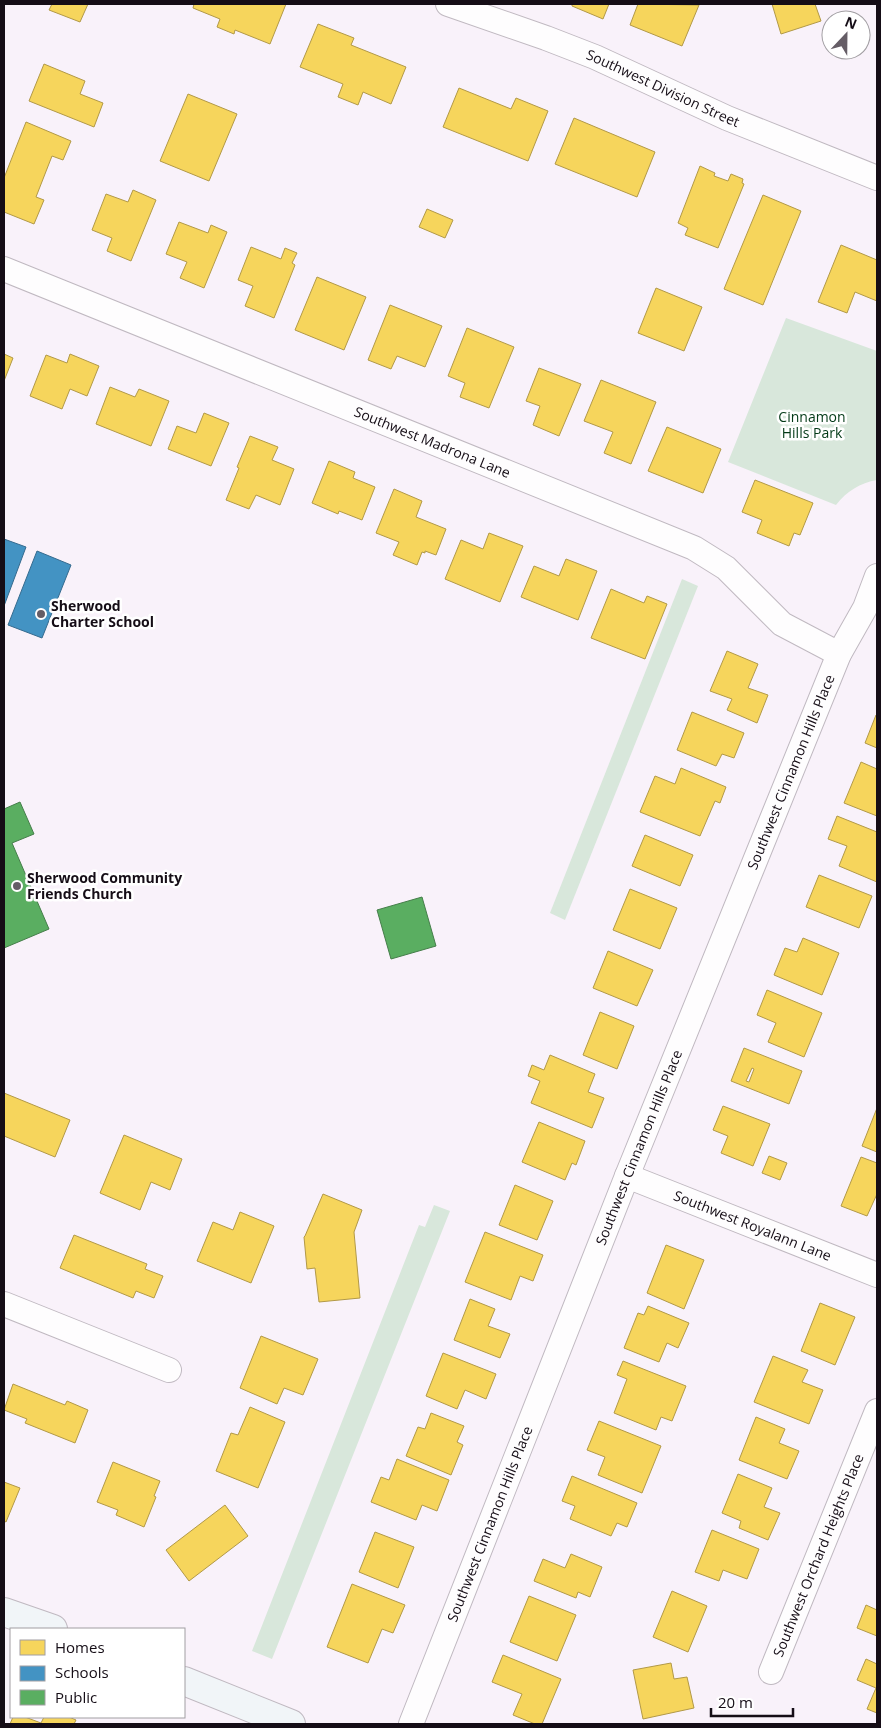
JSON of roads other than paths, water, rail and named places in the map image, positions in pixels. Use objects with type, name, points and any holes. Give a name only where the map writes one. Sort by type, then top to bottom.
[{"type":"main road","points":[[4,1612],[50,1628]]},
{"type":"main road","points":[[185,1681],[291,1724]]},
{"type":"street","name":"Southwest Division Street","points":[[457,5],[595,57],[727,118],[877,178]]},
{"type":"street","name":"Southwest Madrona Lane","points":[[4,269],[694,548],[726,568],[782,624],[839,654]]},
{"type":"street","name":"Southwest Cinnamon Hills Place","points":[[411,1724],[628,1176],[839,654],[865,608],[877,576]]},
{"type":"street","name":"Southwest Royalann Lane","points":[[628,1176],[877,1275]]},
{"type":"street","points":[[4,1304],[169,1370]]},
{"type":"street","name":"Southwest Orchard Heights Place","points":[[771,1672],[877,1411]]},
{"type":"place","name":"Sherwood Charter School","points":[[41,614]]},
{"type":"place","name":"Sherwood Community Friends Church","points":[[17,886]]},
{"type":"park label","name":"Cinnamon Hills Park","points":[[812,426]]}]
